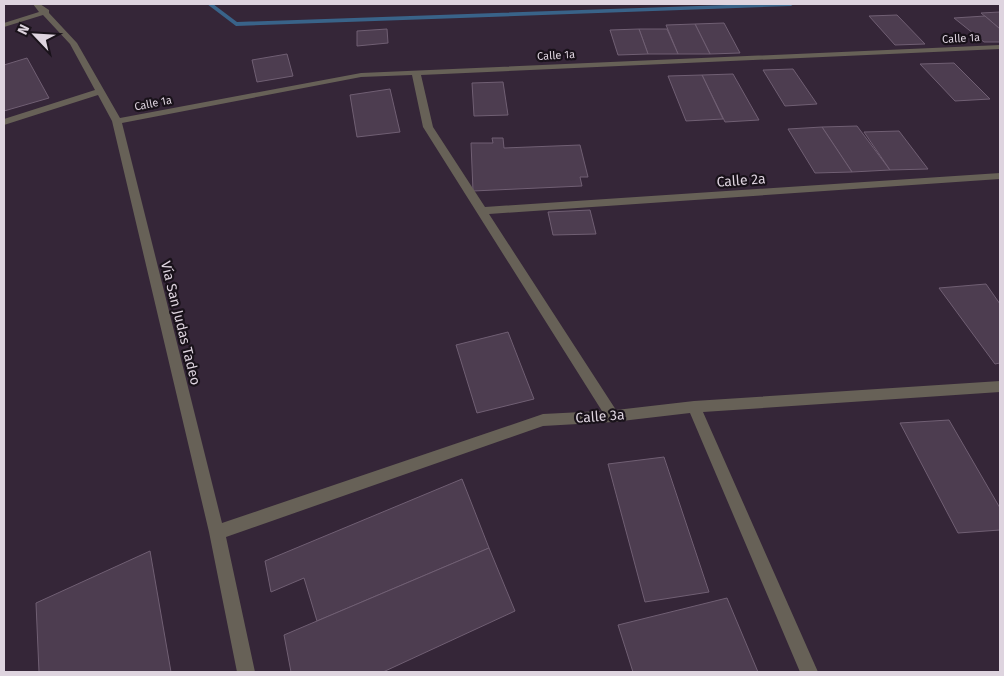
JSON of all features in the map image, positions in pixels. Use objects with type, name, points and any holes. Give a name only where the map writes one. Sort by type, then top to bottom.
[{"type":"street","points":[[4,25],[41,8]]},
{"type":"street","name":"Vía San Judas Tadeo","points":[[41,8],[73,43],[117,121],[217,532],[246,672]]},
{"type":"street","name":"Calle 1a","points":[[117,121],[361,75],[1000,47]]},
{"type":"street","points":[[416,73],[428,126],[612,416]]},
{"type":"street","points":[[4,122],[99,92]]},
{"type":"street","name":"Calle 2a","points":[[483,211],[1000,176]]},
{"type":"street","name":"Calle 3a","points":[[217,532],[543,420],[612,416],[694,407],[1000,387]]},
{"type":"street","points":[[694,407],[809,672]]},
{"type":"building","points":[[1000,12],[1000,29],[981,13]]},
{"type":"building","points":[[897,15],[925,44],[895,45],[869,16]]},
{"type":"building","points":[[985,16],[1000,29],[1000,42],[984,42],[954,18]]},
{"type":"building","points":[[724,23],[740,53],[710,54],[695,24]]},
{"type":"building","points":[[695,24],[710,54],[678,54],[666,25]]},
{"type":"building","points":[[387,29],[388,43],[357,46],[357,31]]},
{"type":"building","points":[[639,29],[667,29],[678,54],[648,54]]},
{"type":"building","points":[[639,29],[648,54],[618,55],[610,30]]},
{"type":"building","points":[[287,54],[293,76],[257,82],[252,60]]},
{"type":"building","points":[[27,58],[49,98],[4,111],[4,65]]},
{"type":"building","points":[[954,63],[990,99],[955,101],[920,64]]},
{"type":"building","points":[[793,69],[817,104],[785,106],[763,70]]},
{"type":"building","points":[[733,74],[759,120],[725,122],[702,75]]},
{"type":"building","points":[[702,75],[723,119],[686,121],[668,76]]},
{"type":"building","points":[[503,82],[508,115],[474,116],[472,83]]},
{"type":"building","points":[[390,89],[400,132],[357,137],[350,95]]},
{"type":"building","points":[[857,126],[890,170],[852,172],[822,127]]},
{"type":"building","points":[[822,127],[852,172],[815,173],[788,129]]},
{"type":"building","points":[[899,131],[928,169],[890,170],[864,132]]},
{"type":"building","points":[[492,138],[503,138],[504,148],[580,145],[588,177],[580,177],[582,186],[473,191],[471,143],[493,143]]},
{"type":"building","points":[[590,210],[596,234],[553,235],[548,212]]},
{"type":"building","points":[[986,284],[1000,304],[1000,363],[995,364],[939,288]]},
{"type":"building","points":[[508,332],[534,399],[477,413],[456,345]]},
{"type":"building","points":[[949,420],[1000,508],[1000,530],[958,533],[900,423]]},
{"type":"building","points":[[664,457],[709,592],[645,602],[608,464]]},
{"type":"building","points":[[462,479],[489,548],[317,621],[304,578],[271,592],[265,561]]},
{"type":"building","points":[[489,548],[515,611],[383,672],[291,672],[284,635]]},
{"type":"building","points":[[150,551],[171,672],[39,672],[36,603]]},
{"type":"building","points":[[727,598],[758,672],[633,672],[618,625]]},
{"type":"waterway","points":[[210,4],[236,24],[791,4]]}]
